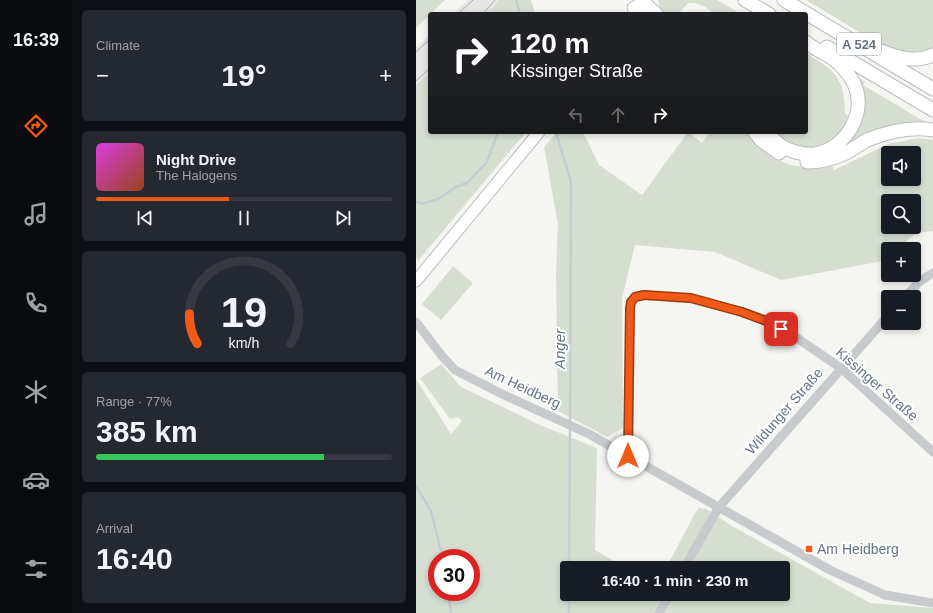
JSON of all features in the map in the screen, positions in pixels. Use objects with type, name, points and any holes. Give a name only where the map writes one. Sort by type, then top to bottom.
[{"type":"highway","points":[[745,0],[766,12]]},
{"type":"highway","name":"A 524","points":[[784,0],[804,12]]},
{"type":"highway","points":[[637,7],[651,12]]},
{"type":"highway","name":"A 524","points":[[808,14],[933,89]]},
{"type":"highway","name":"A 524","points":[[808,36],[933,110]]},
{"type":"highway","points":[[850,39],[896,57],[914,60],[933,55]]},
{"type":"highway","points":[[768,134],[780,145],[798,152],[814,154],[832,148],[847,134],[855,118],[858,107],[858,98],[855,86],[846,72],[833,59],[808,43]]},
{"type":"highway","points":[[756,134],[761,140],[776,152],[794,160],[808,162],[828,160],[866,141],[888,133],[909,129],[924,128],[933,130]]},
{"type":"main road","points":[[416,281],[537,134]]},
{"type":"street","points":[[912,290],[919,282],[933,273]]},
{"type":"street","name":"Kissinger Straße","points":[[628,456],[630,308],[631,302],[635,297],[644,295],[691,298],[742,312],[769,322],[794,336],[841,368],[933,452]]},
{"type":"street","name":"Am Heidberg","points":[[416,322],[442,356],[455,370],[502,394],[578,429],[830,570],[860,585],[885,595],[933,603]]},
{"type":"street","name":"Wildunger Straße","points":[[688,561],[718,507],[881,324]]},
{"type":"street","points":[[660,613],[666,601]]},
{"type":"shaded area","points":[[416,0],[445,0],[433,12],[428,12],[428,16],[416,28]]},
{"type":"shaded area","points":[[468,0],[499,0],[489,12],[455,12]]},
{"type":"shaded area","points":[[499,0],[531,0],[534,12],[489,12]]},
{"type":"shaded area","points":[[658,0],[717,0],[738,12],[712,12],[704,6],[695,3],[688,3],[681,12],[663,12],[660,9]]},
{"type":"shaded area","points":[[806,0],[933,0],[933,50],[919,54],[894,50],[874,41]]},
{"type":"shaded area","points":[[428,37],[428,74],[416,85],[416,47]]},
{"type":"shaded area","points":[[808,54],[825,65],[836,76],[843,91],[845,114],[848,115],[845,125],[839,134],[827,143],[813,147],[798,147],[784,142],[774,134],[808,134]]},
{"type":"shaded area","points":[[428,74],[428,134],[524,134],[418,261],[416,257],[416,85]]},
{"type":"shaded area","points":[[855,76],[865,82],[863,85],[932,126],[841,152],[844,144],[861,118],[863,111],[864,98]]},
{"type":"shaded area","points":[[555,134],[584,134],[599,165],[642,195],[687,134],[691,134],[702,143],[709,134],[752,134],[766,151],[785,163],[807,167],[819,167],[832,164],[834,170],[881,147],[881,186],[921,186],[921,146],[884,146],[918,138],[933,140],[933,231],[921,232],[921,194],[881,194],[881,234],[915,234],[905,242],[881,242],[881,261],[781,280],[715,252],[635,245],[622,299],[623,428],[607,437],[558,411],[556,274],[558,224],[544,147]]},
{"type":"shaded area","points":[[453,266],[473,283],[441,320],[422,304]]},
{"type":"shaded area","points":[[441,364],[461,387],[540,425],[597,448],[595,550],[614,561],[560,561],[560,601],[790,601],[790,561],[670,561],[698,508],[706,509],[732,526],[870,603],[933,608],[933,613],[416,613],[416,379],[451,434],[462,421],[458,417],[450,419],[420,378]]},
{"type":"waterway","name":"Anger","points":[[516,0],[519,12]]},
{"type":"waterway","points":[[416,202],[422,204],[438,199],[456,187],[467,183],[487,162],[497,134]]},
{"type":"waterway","name":"Anger","points":[[557,134],[571,182],[570,423]]},
{"type":"waterway","name":"Anger","points":[[569,561],[570,428]]},
{"type":"waterway","points":[[416,486],[431,511],[441,549]]},
{"type":"waterway","points":[[449,601],[451,613]]},
{"type":"waterway","name":"Anger","points":[[569,601],[569,613]]},
{"type":"tram line","points":[[460,12],[473,0]]},
{"type":"tram line","points":[[485,12],[495,0]]},
{"type":"tram line","points":[[416,52],[428,41]]},
{"type":"tram line","points":[[416,81],[428,70]]},
{"type":"place","name":"Am Heidberg","points":[[809,549]]},
{"type":"route","points":[[628,456],[630,308],[631,302],[635,297],[644,295],[691,298],[742,312],[769,322],[781,329]]}]
